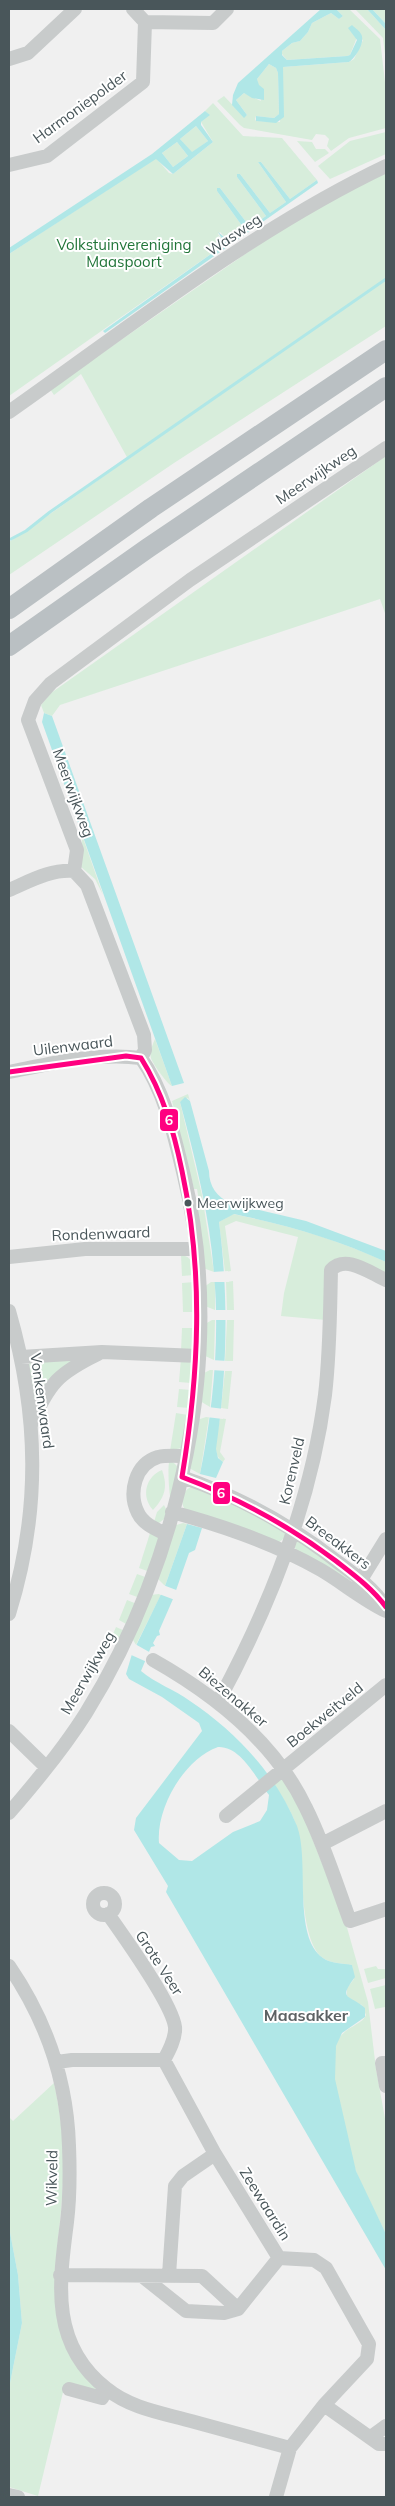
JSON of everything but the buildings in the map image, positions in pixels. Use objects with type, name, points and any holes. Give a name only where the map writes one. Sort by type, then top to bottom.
[{"type":"highway","points":[[9,609],[150,508],[386,350]]},
{"type":"highway","points":[[9,646],[148,548],[386,387]]},
{"type":"street","points":[[9,59],[28,53],[75,9]]},
{"type":"street","points":[[132,9],[145,22],[212,23],[227,9]]},
{"type":"street","name":"Harmoniepolder","points":[[9,166],[47,156],[143,82],[145,22]]},
{"type":"street","name":"Wasweg","points":[[9,412],[250,242],[336,190],[386,166]]},
{"type":"street","name":"Meerwijkweg","points":[[74,871],[77,850],[28,720],[35,701],[51,683],[190,580],[386,448]]},
{"type":"street","points":[[9,890],[62,870],[74,871],[87,885],[144,1035],[145,1050],[141,1058]]},
{"type":"street","name":"Uilenwaard","points":[[9,1072],[91,1059],[126,1056],[141,1058]]},
{"type":"street","name":"Meerwijkweg","points":[[9,1813],[86,1714],[123,1647],[149,1585],[166,1534],[182,1477],[194,1411],[198,1356],[199,1278],[190,1202],[172,1126],[150,1071],[141,1058]]},
{"type":"street","name":"Rondenwaard","points":[[9,1256],[85,1250],[196,1249]]},
{"type":"street","name":"Korenveld","points":[[218,1702],[246,1650],[287,1552],[308,1482],[324,1396],[330,1335],[331,1270],[337,1264],[346,1262],[386,1280]]},
{"type":"street","name":"Vonkenwaard","points":[[9,1311],[21,1358],[32,1424],[34,1466],[29,1526],[22,1569],[9,1614]]},
{"type":"street","points":[[32,1424],[42,1401],[54,1381],[74,1366],[102,1352]]},
{"type":"street","points":[[21,1358],[102,1352],[198,1356]]},
{"type":"street","points":[[166,1534],[151,1526],[138,1514],[133,1499],[133,1489],[140,1471],[157,1457],[186,1456]]},
{"type":"street","name":"Breeakkers","points":[[182,1477],[223,1491],[294,1530],[357,1585],[370,1603],[386,1609]]},
{"type":"street","name":"Breeakkers","points":[[172,1512],[257,1538],[357,1585]]},
{"type":"street","points":[[357,1585],[386,1539]]},
{"type":"street","name":"Biezenakker","points":[[153,1660],[190,1681],[218,1702],[250,1731],[283,1770],[306,1806],[350,1921],[386,1909]]},
{"type":"street","name":"Boekweitveld","points":[[283,1770],[386,1685]]},
{"type":"street","points":[[9,1731],[46,1767]]},
{"type":"street","points":[[226,1816],[283,1770]]},
{"type":"street","points":[[322,1844],[386,1811]]},
{"type":"street","name":"Grote Veer","points":[[108,1914],[170,2010],[176,2029],[170,2049],[164,2060]]},
{"type":"street","name":"Wikveld","points":[[9,1966],[27,1992],[57,2062],[69,2145],[69,2188],[60,2275],[61,2313],[70,2340],[86,2369],[107,2389],[142,2408],[290,2448]]},
{"type":"street","points":[[57,2062],[72,2060],[164,2060]]},
{"type":"street","name":"Zeewaardin","points":[[164,2060],[215,2154],[279,2258],[314,2260],[326,2268],[369,2344],[367,2359],[324,2405],[290,2448],[276,2497]]},
{"type":"street","points":[[384,2063],[386,2086]]},
{"type":"street","points":[[169,2275],[175,2186],[183,2176],[215,2154]]},
{"type":"street","points":[[142,2276],[186,2311],[224,2313],[238,2309],[279,2258]]},
{"type":"street","points":[[60,2275],[202,2276],[238,2309]]},
{"type":"street","points":[[69,2388],[102,2398],[107,2389]]},
{"type":"street","points":[[324,2405],[379,2444],[386,2444]]},
{"type":"street","points":[[371,2437],[386,2426]]},
{"type":"street","points":[[9,2495],[18,2497]]},
{"type":"green space","points":[[336,9],[349,9],[380,39],[386,91],[386,128],[349,138],[331,151],[327,146],[329,139],[325,135],[316,134],[312,140],[244,128],[240,125],[217,101],[224,96],[244,117],[247,115],[236,100],[244,93],[261,101],[257,79],[269,64],[276,68],[278,73],[279,114],[274,118],[256,116],[255,119],[256,121],[280,122],[283,67],[349,62],[354,59],[363,40],[357,37],[350,55],[347,56],[287,60],[282,54],[282,51],[292,43],[300,41],[308,32],[312,23],[331,13],[339,19],[343,16]]},
{"type":"green space","points":[[355,9],[367,9],[386,30],[386,63],[383,38]]},
{"type":"green space","points":[[372,9],[386,9],[386,24]]},
{"type":"green space","name":"Volkstuinvereniging Maaspoort","points":[[213,103],[243,136],[282,138],[317,180],[290,199],[261,162],[258,162],[286,202],[270,213],[240,174],[237,174],[237,177],[266,216],[250,227],[220,188],[218,188],[217,191],[245,230],[229,241],[220,232],[218,234],[225,244],[9,396],[9,254],[156,158],[169,173],[173,174],[213,142],[201,122],[209,115],[205,111]]},
{"type":"green space","points":[[196,126],[208,141],[192,153],[180,139]]},
{"type":"green space","points":[[386,132],[386,154],[330,179],[318,166],[350,141]]},
{"type":"green space","points":[[297,141],[312,142],[316,149],[325,149],[329,153],[315,162]]},
{"type":"green space","points":[[177,142],[188,156],[173,167],[162,153]]},
{"type":"green space","points":[[386,172],[386,326],[174,463],[9,575],[9,542],[128,459],[81,374],[54,395],[50,389],[296,219]]},
{"type":"green space","points":[[386,456],[386,616],[380,599],[60,705],[52,716],[44,713],[41,705],[51,693]]},
{"type":"green space","points":[[82,835],[103,895],[95,879],[81,867]]},
{"type":"green space","points":[[155,1039],[172,1086],[160,1074],[151,1058]]},
{"type":"green space","points":[[188,1094],[190,1101],[188,1098],[180,1102],[202,1195],[214,1272],[203,1268],[197,1208],[200,1207],[197,1189],[194,1189],[172,1101]]},
{"type":"green space","points":[[233,1214],[272,1223],[349,1246],[386,1262],[386,1276],[344,1257],[335,1259],[326,1320],[281,1316],[284,1293],[298,1237],[236,1221],[225,1226],[231,1271],[225,1272],[219,1222]]},
{"type":"green space","points":[[181,1255],[190,1259],[194,1275],[182,1276]]},
{"type":"green space","points":[[233,1281],[234,1310],[227,1310],[226,1282]]},
{"type":"green space","points":[[194,1282],[195,1312],[183,1312],[182,1283]]},
{"type":"green space","points":[[211,1282],[215,1282],[215,1310],[205,1306],[204,1287]]},
{"type":"green space","points":[[215,1320],[214,1360],[203,1355],[205,1324]]},
{"type":"green space","points":[[227,1320],[234,1320],[233,1361],[225,1361]]},
{"type":"green space","points":[[182,1328],[195,1328],[192,1349],[181,1351]]},
{"type":"green space","points":[[181,1358],[191,1363],[191,1383],[179,1382]]},
{"type":"green space","points":[[74,1359],[38,1402],[33,1402],[29,1364],[32,1361]]},
{"type":"green space","points":[[213,1370],[210,1407],[200,1401],[202,1374]]},
{"type":"green space","points":[[225,1371],[232,1371],[228,1409],[221,1408]]},
{"type":"green space","points":[[179,1389],[191,1390],[189,1408],[177,1407]]},
{"type":"green space","points":[[176,1413],[188,1415],[181,1448],[170,1451]]},
{"type":"green space","points":[[209,1417],[200,1474],[189,1468],[197,1420]]},
{"type":"green space","points":[[220,1418],[226,1419],[220,1452],[225,1459],[223,1462],[219,1458],[216,1448]]},
{"type":"green space","points":[[170,1459],[178,1467],[171,1501],[169,1479]]},
{"type":"green space","points":[[162,1470],[165,1482],[163,1496],[153,1510],[147,1499],[147,1488],[152,1477]]},
{"type":"green space","points":[[193,1486],[287,1530],[286,1537],[279,1542],[185,1510],[182,1503],[184,1493]]},
{"type":"green space","points":[[164,1505],[167,1511],[164,1519],[159,1523],[154,1522],[157,1512]]},
{"type":"green space","points":[[183,1523],[187,1524],[165,1586],[157,1578],[173,1526]]},
{"type":"green space","points":[[151,1530],[160,1537],[150,1572],[139,1568]]},
{"type":"green space","points":[[296,1538],[352,1580],[347,1581],[296,1551],[294,1544]]},
{"type":"green space","points":[[137,1574],[148,1578],[140,1598],[129,1594]]},
{"type":"green space","points":[[150,1595],[161,1595],[136,1645],[133,1640]]},
{"type":"green space","points":[[127,1600],[137,1604],[128,1625],[119,1620]]},
{"type":"green space","points":[[116,1627],[125,1631],[118,1642],[110,1641]]},
{"type":"green space","points":[[281,1775],[299,1805],[346,1924],[368,2002],[376,2069],[386,2124],[386,2234],[363,2187],[352,2159],[339,2109],[334,2075],[335,2047],[338,2040],[341,2035],[364,2019],[366,2015],[362,2005],[353,2002],[347,1996],[347,1988],[354,1979],[352,1965],[333,1962],[323,1958],[315,1949],[309,1935],[303,1898],[297,1829],[290,1811],[273,1782]]},
{"type":"green space","points":[[376,1966],[378,1969],[386,1969],[386,1978],[368,1983],[364,1969]]},
{"type":"green space","points":[[386,1985],[385,2007],[375,2009],[370,1989]]},
{"type":"green space","points":[[54,2083],[63,2144],[63,2181],[55,2269],[55,2296],[58,2322],[67,2347],[82,2372],[105,2397],[64,2388],[38,2496],[9,2487],[9,2388],[22,2323],[18,2275],[9,2227],[9,2117],[13,2121]]},
{"type":"water","points":[[321,9],[336,9],[343,16],[339,19],[331,13],[312,23],[308,32],[300,41],[292,43],[282,51],[282,55],[287,60],[350,55],[357,40],[348,28],[352,25],[360,32],[362,37],[357,53],[349,62],[283,67],[284,117],[276,123],[256,121],[256,116],[274,118],[279,114],[278,73],[276,68],[269,64],[257,79],[259,85],[264,89],[264,100],[252,98],[244,93],[236,100],[247,115],[244,118],[232,105],[233,95],[238,83]]},
{"type":"water","points":[[367,9],[372,9],[386,24],[386,30]]},
{"type":"water","points":[[205,111],[210,115],[201,122],[201,125],[213,142],[173,174],[156,159],[9,254],[9,248],[152,154]],"holes":[[[196,126],[208,141],[192,152],[180,139]],[[177,142],[188,156],[173,167],[162,153]]]},
{"type":"water","points":[[258,162],[261,162],[290,199],[317,180],[318,183],[105,333],[103,331],[225,244],[218,232],[229,241],[245,230],[217,191],[217,188],[220,188],[250,227],[266,216],[237,177],[237,174],[240,174],[270,213],[286,202]]},
{"type":"water","points":[[44,713],[52,716],[184,1083],[172,1086],[42,722]]},
{"type":"water","points":[[185,1097],[190,1101],[210,1181],[221,1198],[230,1203],[306,1221],[386,1251],[386,1262],[330,1240],[273,1223],[234,1214],[219,1222],[224,1279],[225,1336],[223,1392],[216,1449],[218,1458],[223,1462],[216,1478],[200,1474],[212,1400],[216,1349],[216,1299],[212,1252],[205,1209],[180,1102]]},
{"type":"water","points":[[187,1524],[202,1528],[195,1550],[189,1553],[173,1599],[159,1631],[160,1635],[157,1636],[153,1643],[155,1646],[151,1647],[141,1671],[190,1701],[239,1740],[278,1789],[297,1826],[301,1841],[303,1897],[308,1933],[314,1947],[323,1958],[333,1962],[352,1965],[355,1977],[346,1994],[365,2008],[365,2017],[342,2033],[336,2046],[335,2079],[356,2171],[386,2234],[386,2270],[166,1892],[168,1886],[134,1830],[136,1818],[202,1731],[199,1723],[162,1697],[129,1679],[126,1674],[132,1654],[165,1586]],"holes":[[[218,1747],[226,1748],[241,1757],[269,1795],[267,1810],[260,1821],[233,1832],[192,1861],[179,1860],[159,1843],[159,1829],[167,1800],[184,1773],[194,1762]]]},
{"type":"water","points":[[9,2227],[18,2275],[22,2323],[9,2388]]},
{"type":"pier","points":[[228,1271],[229,1282],[212,1282],[212,1272]]},
{"type":"pier","points":[[212,1310],[229,1310],[229,1320],[213,1320]]},
{"type":"pier","points":[[211,1360],[228,1361],[227,1371],[211,1370]]},
{"type":"pier","points":[[208,1407],[224,1409],[223,1419],[206,1417]]},
{"type":"pier","points":[[163,1585],[179,1591],[175,1600],[159,1594]]},
{"type":"pier","points":[[135,1644],[151,1653],[147,1662],[129,1654]]},
{"type":"waterway","points":[[11,539],[26,531],[50,512],[386,279]]},
{"type":"transit line","name":"6","points":[[9,1072],[126,1056],[141,1058],[156,1085],[171,1127],[182,1171],[194,1248],[197,1324],[192,1400],[182,1477],[243,1503],[300,1536],[356,1577],[386,1607]]},
{"type":"place","name":"Meerwijkweg","points":[[188,1203]]},
{"type":"district","name":"Maasakker","points":[[306,2015]]}]
